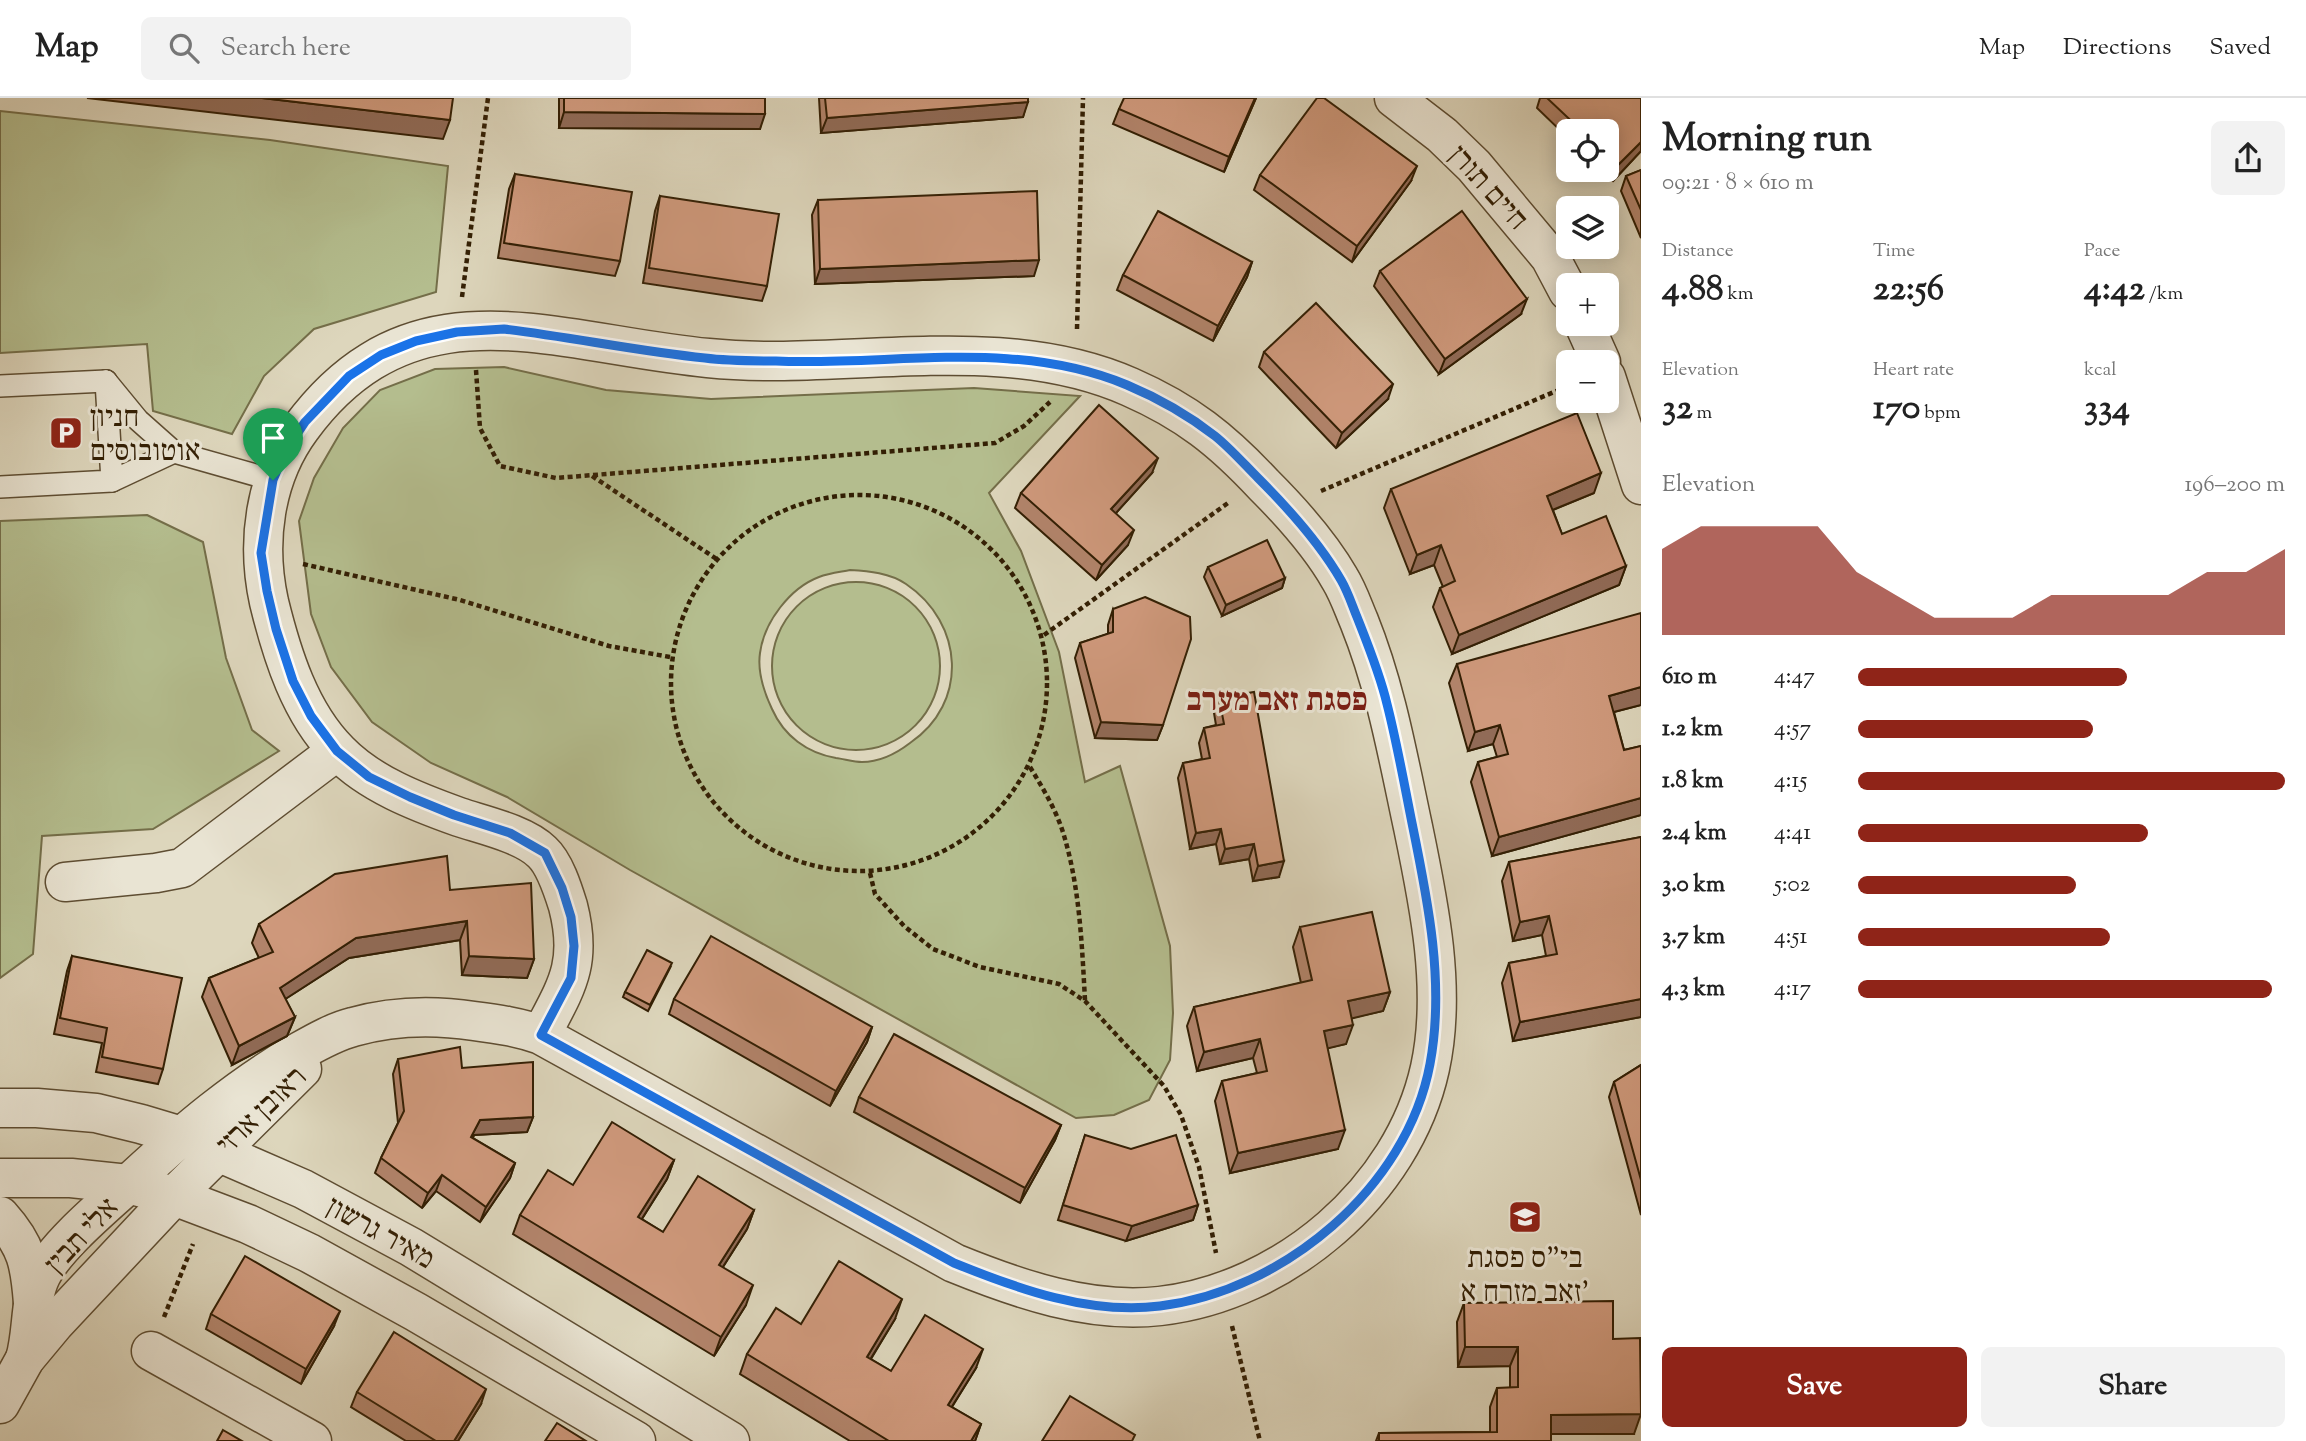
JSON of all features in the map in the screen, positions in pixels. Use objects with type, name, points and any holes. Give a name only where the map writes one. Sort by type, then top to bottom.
[{"type":"street","name":"חיים תורן","points":[[1394,98],[1442,135],[1474,166],[1550,257],[1558,273]]},
{"type":"street","name":"ראובן ארזי","points":[[181,1136],[226,1099],[273,1067],[311,1045],[352,1027],[395,1019],[433,1016],[519,1027],[541,1035],[954,1263],[1012,1286],[1108,1307],[1158,1307],[1202,1298],[1246,1283],[1325,1234],[1363,1196],[1389,1161],[1416,1115],[1430,1068],[1436,1025],[1436,981],[1430,923],[1386,699],[1366,638],[1343,582],[1305,527],[1217,437],[1173,408],[1126,385],[1076,368],[966,355],[784,362],[708,359],[504,329],[465,332],[416,341],[381,355],[349,376],[305,422],[285,452],[273,480],[261,553],[267,591],[293,681],[311,716],[337,751],[369,777],[454,815],[510,833],[545,853],[562,888],[571,917],[574,946],[571,978],[541,1035]]},
{"type":"street","points":[[1618,413],[1641,485]]},
{"type":"street","points":[[65,882],[182,868],[337,751]]},
{"type":"street","name":"ראובן ארזי","points":[[190,1202],[219,1151],[293,1078],[352,1027]]},
{"type":"street","name":"מאיר גרשון","points":[[0,1108],[96,1113],[181,1136],[303,1189],[411,1247],[730,1441]]},
{"type":"street","name":"אלי תבין","points":[[25,1359],[30,1342],[33,1303],[43,1273],[76,1233],[181,1136]]},
{"type":"street","name":"מאיר גרשון","points":[[0,1178],[71,1178],[128,1184],[190,1202],[248,1224],[309,1253],[428,1318],[636,1441]]},
{"type":"street","name":"אלי תבין","points":[[0,1404],[25,1359],[55,1323],[190,1202]]},
{"type":"street","points":[[0,1216],[17,1236],[25,1251],[30,1269],[33,1303]]},
{"type":"street","points":[[151,1351],[312,1441]]},
{"type":"lane","points":[[106,381],[138,420],[174,452],[273,480]]},
{"type":"lane","points":[[0,386],[106,381]]},
{"type":"lane","points":[[106,381],[111,481]]},
{"type":"lane","points":[[0,487],[111,481],[174,452]]},
{"type":"path","points":[[488,98],[465,332],[480,428],[500,466],[556,478],[995,443],[1024,426],[1047,405],[1076,368],[1083,98]]},
{"type":"path","points":[[1044,635],[1273,494],[1556,390]]},
{"type":"path","points":[[592,475],[718,559]]},
{"type":"path","points":[[846,494],[895,498],[956,519],[1012,568],[1044,635],[1048,709],[1030,766],[995,816],[935,858],[870,873],[794,861],[751,838],[704,795],[673,728],[670,657],[693,588],[737,537],[788,508],[846,494]]},
{"type":"path","points":[[261,553],[460,600],[609,646],[670,657]]},
{"type":"path","points":[[1030,766],[1047,795],[1065,838],[1076,894],[1085,1001]]},
{"type":"path","points":[[870,873],[875,894],[904,926],[933,949],[980,967],[1059,984],[1085,1001],[1164,1086],[1181,1115],[1199,1167],[1223,1291],[1260,1441]]},
{"type":"path","points":[[151,1351],[190,1202]]},
{"type":"green space","points":[[0,111],[270,140],[448,166],[436,292],[314,329],[264,376],[232,434],[153,411],[147,344],[0,353]]},
{"type":"green space","points":[[504,367],[606,390],[711,399],[974,388],[1080,396],[989,493],[1021,551],[1059,652],[1085,782],[1120,766],[1170,946],[1173,1013],[1170,1060],[1149,1100],[1114,1115],[1076,1118],[630,870],[507,797],[431,763],[372,722],[331,667],[311,614],[299,521],[314,478],[343,428],[380,390],[435,369]],"holes":[[[850,570],[893,577],[925,600],[939,620],[948,641],[952,663],[950,685],[942,707],[929,726],[894,753],[882,759],[862,762],[825,756],[790,735],[769,703],[759,668],[762,641],[773,618],[789,598],[808,582]]]},
{"type":"green space","points":[[147,515],[203,542],[226,658],[252,730],[279,751],[153,829],[42,836],[33,954],[0,978],[0,521]]},
{"type":"green space","points":[[856,582],[888,588],[916,606],[934,634],[940,666],[934,698],[916,726],[888,744],[856,750],[824,744],[796,726],[778,698],[772,666],[778,634],[796,606],[824,588]]},
{"type":"building","points":[[262,98],[453,98],[450,120]]},
{"type":"building","points":[[564,98],[765,98],[765,114],[564,112]]},
{"type":"building","points":[[825,98],[1028,98],[1028,102],[827,118]]},
{"type":"building","points":[[1124,98],[1255,98],[1229,157],[1119,109]]},
{"type":"building","points":[[1317,98],[1324,98],[1417,166],[1357,246],[1260,175]]},
{"type":"building","points":[[1547,98],[1641,98],[1641,142],[1619,164],[1619,119],[1569,119]]},
{"type":"building","points":[[1641,170],[1641,210],[1626,176]]},
{"type":"building","points":[[515,174],[632,192],[620,261],[504,243]]},
{"type":"building","points":[[1037,191],[1039,260],[820,269],[818,200]]},
{"type":"building","points":[[660,196],[779,214],[767,286],[649,268]]},
{"type":"building","points":[[1158,211],[1252,262],[1218,326],[1123,275]]},
{"type":"building","points":[[1462,211],[1527,299],[1445,359],[1380,271]]},
{"type":"building","points":[[1316,303],[1393,384],[1342,433],[1264,352]]},
{"type":"building","points":[[1099,405],[1158,458],[1111,509],[1134,530],[1102,565],[1021,493]]},
{"type":"building","points":[[1577,413],[1601,473],[1547,496],[1562,534],[1606,516],[1626,566],[1459,635],[1440,588],[1455,581],[1441,545],[1417,555],[1391,489]]},
{"type":"building","points":[[1267,540],[1285,578],[1226,605],[1208,567]]},
{"type":"building","points":[[1145,597],[1190,617],[1191,639],[1163,725],[1101,722],[1080,643],[1113,632],[1113,609]]},
{"type":"building","points":[[1641,613],[1641,687],[1609,696],[1624,750],[1641,746],[1641,798],[1499,837],[1478,762],[1508,754],[1500,725],[1475,732],[1457,664]]},
{"type":"building","points":[[1254,692],[1284,861],[1258,866],[1254,844],[1225,849],[1221,829],[1196,833],[1183,763],[1210,758],[1204,728],[1224,724],[1219,698]]},
{"type":"building","points":[[1641,837],[1641,999],[1520,1022],[1509,963],[1557,954],[1549,916],[1520,922],[1509,862]]},
{"type":"building","points":[[447,856],[450,890],[531,883],[534,959],[469,956],[467,921],[356,938],[280,988],[295,1017],[239,1046],[209,978],[273,952],[259,924],[335,874]]},
{"type":"building","points":[[1372,912],[1390,992],[1348,1001],[1353,1025],[1324,1031],[1345,1130],[1238,1153],[1222,1081],[1267,1071],[1260,1039],[1204,1052],[1194,1007],[1312,980],[1300,927]]},
{"type":"building","points":[[711,936],[872,1027],[836,1091],[674,999]]},
{"type":"building","points":[[647,950],[672,963],[650,1005],[625,992]]},
{"type":"building","points":[[72,956],[182,978],[163,1069],[102,1057],[107,1028],[60,1018]]},
{"type":"building","points":[[894,1034],[1061,1125],[1025,1188],[859,1097]]},
{"type":"building","points":[[460,1047],[462,1068],[533,1062],[533,1117],[480,1120],[471,1137],[515,1163],[486,1207],[442,1175],[428,1193],[381,1158],[404,1111],[398,1059]]},
{"type":"building","points":[[1641,1065],[1641,1180],[1614,1082]]},
{"type":"building","points":[[612,1122],[674,1160],[638,1217],[663,1232],[698,1176],[754,1210],[719,1265],[753,1285],[721,1337],[520,1215],[548,1170],[573,1185]]},
{"type":"building","points":[[1085,1135],[1131,1149],[1176,1135],[1198,1205],[1132,1226],[1063,1205]]},
{"type":"building","points":[[245,1256],[340,1311],[306,1369],[211,1314]]},
{"type":"building","points":[[839,1261],[902,1299],[867,1357],[891,1371],[925,1315],[983,1349],[948,1405],[981,1424],[971,1441],[889,1441],[747,1354],[776,1308],[801,1324]]},
{"type":"building","points":[[1613,1301],[1613,1339],[1640,1338],[1641,1414],[1551,1415],[1551,1441],[1379,1441],[1379,1433],[1497,1432],[1497,1388],[1518,1387],[1518,1347],[1465,1347],[1464,1303]]},
{"type":"building","points":[[394,1332],[486,1389],[454,1441],[436,1441],[357,1392]]},
{"type":"building","points":[[1070,1396],[1135,1435],[1132,1441],[1042,1441]]},
{"type":"building","points":[[557,1423],[586,1441],[545,1441]]},
{"type":"building","points":[[223,1430],[242,1441],[217,1441]]},
{"type":"place","name":"חניון אוטובוסים","points":[[66,433]]},
{"type":"place","name":"בי\"ס פסגת זאב מזרח א'","points":[[1525,1217]]},
{"type":"district","name":"פסגת זאב מערב","points":[[1277,699]]},
{"type":"route","points":[[504,329],[708,359],[784,362],[966,355],[1027,361],[1076,368],[1126,385],[1173,408],[1217,437],[1305,527],[1343,582],[1366,638],[1386,699],[1430,923],[1436,981],[1436,1025],[1430,1068],[1416,1115],[1389,1161],[1363,1196],[1325,1234],[1287,1260],[1246,1283],[1202,1298],[1158,1307],[1108,1307],[1012,1286],[954,1263],[541,1035],[571,978],[574,946],[571,917],[562,888],[545,853],[510,833],[454,815],[369,777],[337,751],[311,716],[293,681],[267,591],[261,553],[273,480],[285,452],[305,422],[349,376],[381,355],[416,341],[457,332],[504,329]]}]
